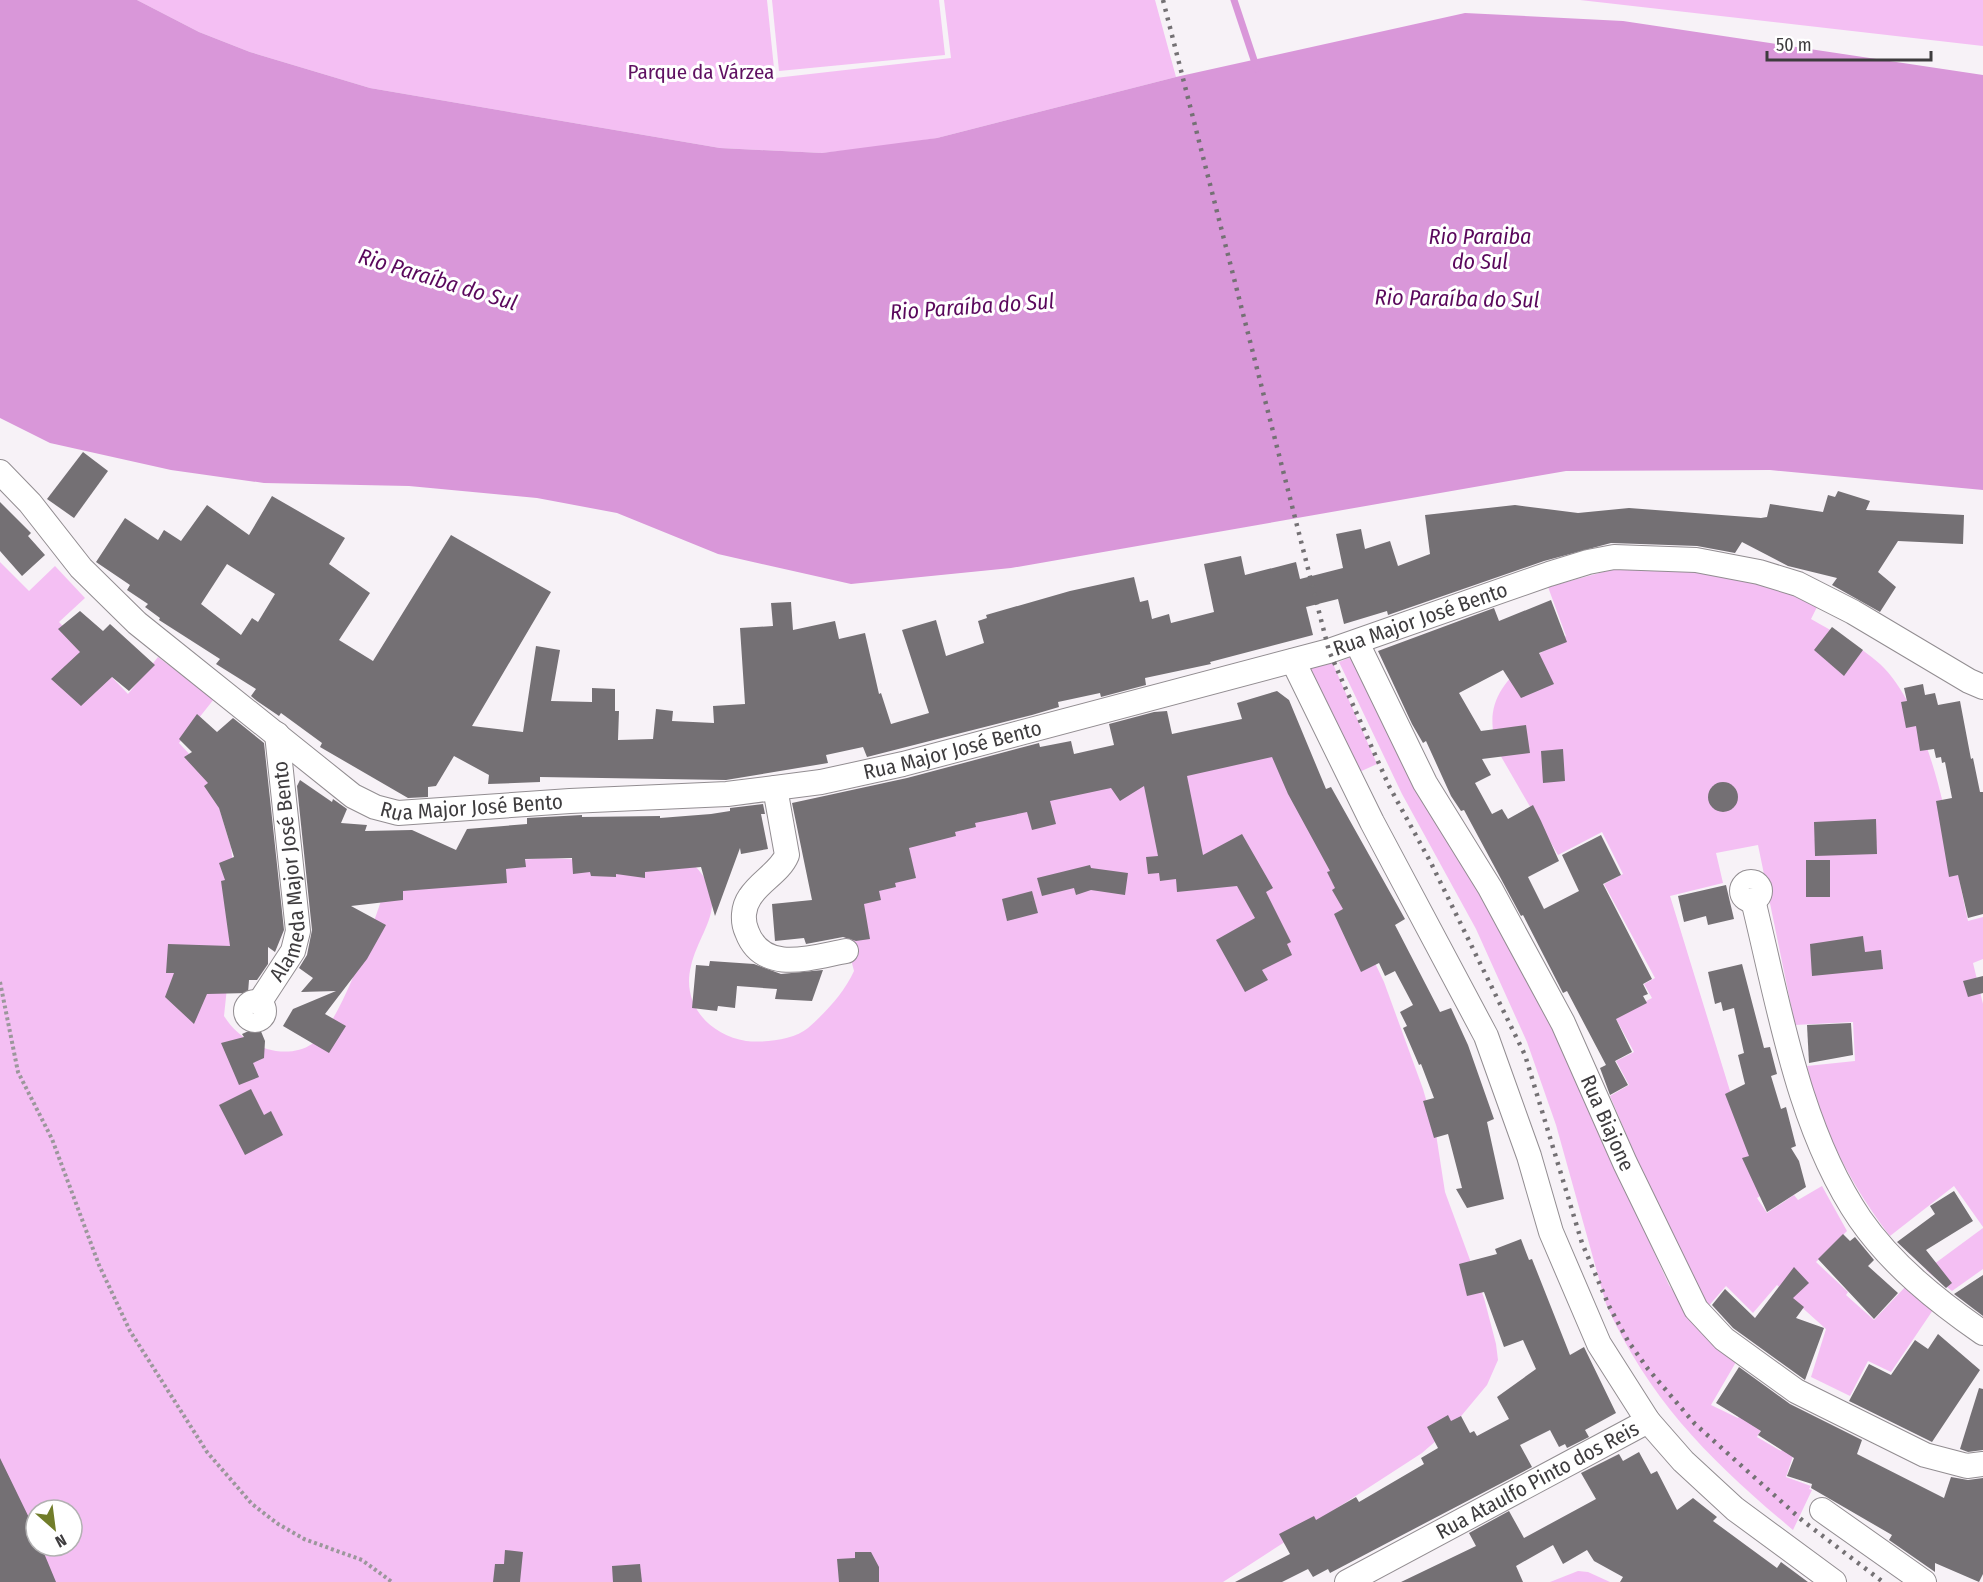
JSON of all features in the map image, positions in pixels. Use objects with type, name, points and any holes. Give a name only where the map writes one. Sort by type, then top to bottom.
[{"type":"street","name":"Rua Major José Bento","points":[[0,472],[30,503],[81,568],[136,623],[353,796],[375,807],[398,813],[570,801],[727,795],[821,782],[903,764],[1293,662],[1357,643],[1588,562],[1614,557],[1666,558],[1736,567],[1798,584],[1853,612],[1969,681],[1983,686]]},
{"type":"street","name":"Rua Biajone","points":[[1357,643],[1425,783],[1495,898],[1563,1023],[1630,1174],[1696,1310],[1724,1339],[1796,1391],[1925,1455],[1967,1466],[1983,1464]]},
{"type":"street","name":"Rua Ataulfo Pinto dos Reis","points":[[1293,662],[1372,822],[1486,1036],[1529,1156],[1551,1232],[1599,1344],[1648,1421],[1347,1582]]},
{"type":"street","name":"Alameda Major José Bento","points":[[259,1003],[293,951],[298,931],[277,734]]},
{"type":"street","points":[[775,788],[787,855],[782,864],[761,884],[746,903],[744,915],[747,934],[759,950],[777,960],[790,961],[846,951]]},
{"type":"street","points":[[1753,900],[1803,1093],[1829,1165],[1861,1220],[1879,1242],[1935,1300],[1983,1333]]},
{"type":"street","points":[[1648,1421],[1707,1485],[1773,1538],[1834,1582]]},
{"type":"street","points":[[1822,1510],[1924,1582]]},
{"type":"path","points":[[0,982],[18,1072],[52,1139],[99,1265],[130,1331],[207,1452],[252,1504],[278,1524],[304,1539],[362,1560],[392,1582]]},
{"type":"green space","name":"Parque da Várzea","points":[[137,0],[767,0],[775,78],[951,58],[944,0],[1155,0],[1176,77],[937,138],[880,147],[822,153],[720,148],[370,88],[250,52],[199,32]]},
{"type":"green space","points":[[772,0],[939,0],[945,55],[779,71]]},
{"type":"green space","points":[[1580,0],[1983,0],[1983,46]]},
{"type":"green space","points":[[0,562],[29,591],[55,566],[85,598],[59,622],[128,694],[158,657],[214,699],[179,743],[209,775],[231,847],[234,872],[232,940],[224,1016],[237,1032],[254,1044],[278,1051],[296,1051],[312,1044],[324,1032],[336,1013],[359,963],[392,869],[547,858],[694,865],[705,879],[711,892],[712,904],[706,928],[691,966],[690,993],[695,1005],[710,1025],[733,1038],[753,1042],[787,1038],[808,1028],[821,1015],[840,994],[854,971],[826,863],[1268,737],[1384,982],[1423,1089],[1436,1134],[1445,1192],[1484,1298],[1498,1360],[1487,1385],[1452,1427],[1422,1453],[1223,1582],[49,1582],[38,1558],[84,1558],[84,1498],[24,1498],[24,1526],[0,1473]]},
{"type":"green space","points":[[1665,566],[1767,583],[1818,605],[1811,619],[1855,645],[1880,664],[1899,686],[1914,715],[1927,749],[1947,822],[1968,921],[1983,917],[1983,959],[1973,963],[1983,1004],[1983,1227],[1954,1186],[1890,1236],[1863,1197],[1839,1155],[1820,1111],[1807,1066],[1855,1061],[1853,1022],[1795,1025],[1758,845],[1716,853],[1723,883],[1670,896],[1762,1195],[1757,1198],[1767,1213],[1794,1195],[1798,1200],[1822,1186],[1847,1231],[1816,1262],[1848,1292],[1846,1295],[1874,1320],[1907,1285],[1933,1310],[1891,1372],[1868,1361],[1850,1396],[1811,1377],[1826,1329],[1777,1285],[1753,1313],[1726,1286],[1706,1309],[1688,1280],[1610,1096],[1629,1085],[1616,1061],[1634,1052],[1615,1017],[1652,998],[1644,984],[1655,978],[1604,884],[1623,874],[1602,832],[1558,855],[1499,753],[1493,731],[1493,713],[1498,697],[1507,682],[1533,658],[1566,636],[1548,587],[1614,569]]},
{"type":"green space","points":[[1329,655],[1377,764],[1355,774],[1306,664]]},
{"type":"green space","points":[[1351,657],[1517,949],[1669,1285],[1694,1322],[1736,1362],[1711,1405],[1738,1418],[1751,1398],[1764,1424],[1757,1437],[1781,1451],[1788,1442],[1796,1447],[1786,1477],[1811,1486],[1809,1489],[1812,1490],[1793,1530],[1736,1480],[1686,1428],[1663,1401],[1623,1339],[1606,1304],[1556,1125],[1527,1042],[1476,929],[1402,794],[1339,662]]},
{"type":"green space","points":[[1983,1228],[1983,1269],[1952,1291],[1926,1270]]},
{"type":"green space","points":[[1578,1571],[1588,1572],[1610,1582],[1550,1582]]},
{"type":"water","name":"Rio Paraiba do Sul","points":[[0,0],[137,0],[199,32],[250,52],[370,88],[720,148],[822,153],[937,138],[1176,77],[1465,13],[1623,21],[1983,75],[1983,490],[1770,470],[1566,471],[1011,568],[851,584],[718,554],[617,513],[537,498],[409,486],[264,483],[171,470],[50,443],[0,418]]},
{"type":"building","points":[[83,452],[108,471],[74,518],[47,499]]},
{"type":"building","points":[[1838,491],[1870,501],[1866,510],[1964,515],[1963,544],[1898,541],[1878,572],[1896,587],[1880,612],[1832,585],[1837,578],[1788,566],[1742,542],[1735,553],[1697,546],[1611,543],[1544,561],[1388,615],[1387,611],[1344,624],[1338,599],[1306,607],[1313,635],[1210,662],[1211,664],[1145,678],[1146,685],[1101,697],[1100,693],[1058,702],[1059,707],[1032,715],[867,757],[863,747],[826,755],[828,763],[726,780],[540,777],[540,782],[488,784],[489,775],[454,756],[436,786],[428,787],[428,797],[408,798],[320,747],[322,743],[281,713],[279,716],[257,701],[251,696],[256,689],[216,664],[220,659],[159,620],[160,618],[145,607],[148,604],[127,590],[130,585],[96,562],[125,518],[158,540],[164,530],[181,541],[207,505],[249,535],[272,496],[345,538],[329,564],[370,593],[339,640],[373,661],[451,535],[551,592],[472,726],[523,732],[536,646],[560,650],[551,701],[592,702],[592,688],[615,689],[615,711],[619,711],[618,740],[653,739],[656,709],[673,711],[672,721],[714,723],[713,706],[745,704],[740,628],[773,626],[771,603],[791,602],[793,630],[835,621],[839,639],[865,633],[879,694],[881,693],[891,724],[929,713],[902,630],[936,620],[946,656],[984,643],[978,621],[987,618],[986,615],[1070,591],[1134,577],[1140,602],[1148,600],[1152,619],[1169,614],[1171,623],[1214,612],[1204,564],[1241,556],[1245,575],[1296,562],[1300,579],[1343,568],[1336,534],[1361,529],[1365,549],[1390,541],[1398,566],[1430,554],[1425,515],[1515,505],[1578,513],[1629,508],[1761,518],[1767,517],[1770,504],[1823,512],[1828,495],[1835,497]],"holes":[[[227,564],[275,594],[258,622],[252,618],[241,635],[201,604]]]},
{"type":"building","points":[[0,502],[31,533],[28,536],[45,555],[22,576],[0,551]]},
{"type":"building","points":[[1551,600],[1567,642],[1539,653],[1554,684],[1521,698],[1503,670],[1459,693],[1481,731],[1526,725],[1530,753],[1482,759],[1491,775],[1475,783],[1492,814],[1502,809],[1508,819],[1533,805],[1559,861],[1528,877],[1544,909],[1579,891],[1562,855],[1601,835],[1621,875],[1603,884],[1652,979],[1643,984],[1648,994],[1643,996],[1647,1003],[1616,1019],[1632,1052],[1615,1061],[1628,1085],[1610,1095],[1600,1068],[1606,1065],[1567,991],[1563,993],[1523,915],[1521,916],[1464,810],[1461,811],[1451,796],[1426,741],[1423,743],[1412,724],[1378,651],[1494,608],[1499,621]]},
{"type":"building","points":[[80,611],[103,631],[110,624],[155,665],[129,691],[112,677],[81,706],[51,679],[80,652],[58,629]]},
{"type":"building","points":[[1832,627],[1863,650],[1844,676],[1814,650]]},
{"type":"building","points":[[1923,684],[1925,695],[1935,693],[1938,705],[1960,701],[1971,759],[1973,758],[1980,792],[1983,792],[1983,914],[1968,918],[1958,875],[1949,877],[1936,801],[1952,798],[1945,762],[1942,763],[1941,757],[1936,758],[1934,749],[1920,751],[1916,726],[1906,728],[1901,702],[1907,701],[1904,688]]},
{"type":"building","points":[[1277,691],[1289,700],[1326,789],[1331,787],[1405,919],[1395,925],[1440,1012],[1451,1008],[1468,1045],[1494,1119],[1487,1122],[1504,1199],[1467,1208],[1456,1189],[1462,1188],[1448,1134],[1434,1138],[1423,1101],[1434,1098],[1421,1064],[1419,1065],[1403,1028],[1407,1026],[1400,1012],[1413,1005],[1395,971],[1385,976],[1379,963],[1361,972],[1334,914],[1343,909],[1332,890],[1335,888],[1327,872],[1330,871],[1288,794],[1272,757],[1187,776],[1203,855],[1242,834],[1273,888],[1266,892],[1291,942],[1287,944],[1292,955],[1262,970],[1268,980],[1245,992],[1216,940],[1255,918],[1237,886],[1177,892],[1176,879],[1160,881],[1159,873],[1148,874],[1146,857],[1158,856],[1144,786],[1120,801],[1111,788],[1050,801],[1056,824],[1032,830],[1027,812],[975,823],[976,827],[955,832],[956,836],[909,848],[916,878],[895,883],[896,887],[879,891],[881,900],[864,904],[870,939],[856,941],[843,937],[806,944],[804,938],[775,941],[772,904],[812,900],[792,803],[907,778],[1039,743],[1040,747],[1071,741],[1074,754],[1114,745],[1109,724],[1154,712],[1167,711],[1172,734],[1242,719],[1237,703]]},
{"type":"building","points":[[197,714],[217,732],[233,718],[264,743],[284,930],[275,952],[268,947],[268,964],[257,980],[249,980],[248,993],[207,994],[194,1024],[165,997],[174,973],[166,973],[168,944],[230,946],[221,881],[225,880],[219,863],[234,857],[219,808],[204,786],[208,783],[184,757],[192,752],[179,739]]},
{"type":"building","points":[[1563,749],[1565,781],[1543,783],[1541,751]]},
{"type":"building","points":[[300,780],[332,802],[333,799],[347,809],[341,823],[367,825],[365,831],[412,830],[456,850],[467,829],[527,824],[527,818],[582,815],[582,817],[660,816],[660,818],[711,814],[730,811],[730,808],[763,804],[765,814],[761,814],[768,849],[741,854],[740,848],[715,916],[701,867],[645,872],[645,878],[616,874],[616,877],[591,876],[590,872],[573,874],[572,858],[525,859],[526,867],[506,869],[507,883],[403,891],[403,900],[351,906],[386,925],[367,959],[325,1014],[346,1026],[329,1053],[283,1026],[293,1009],[336,991],[301,992],[313,978],[299,968],[307,955],[312,930],[297,786]]},
{"type":"building","points":[[1723,782],[1734,786],[1738,797],[1734,808],[1723,812],[1712,808],[1708,797],[1712,786]]},
{"type":"building","points":[[1876,819],[1877,854],[1815,856],[1814,822]]},
{"type":"building","points":[[1806,860],[1830,860],[1830,897],[1806,897]]},
{"type":"building","points":[[1090,865],[1091,868],[1128,873],[1125,895],[1091,890],[1076,895],[1074,888],[1042,896],[1037,878]]},
{"type":"building","points":[[1726,885],[1734,919],[1708,925],[1706,916],[1684,922],[1678,896]]},
{"type":"building","points":[[1032,891],[1038,913],[1007,921],[1002,899]]},
{"type":"building","points":[[1863,936],[1865,952],[1881,950],[1883,969],[1812,976],[1810,944]]},
{"type":"building","points":[[710,961],[754,964],[781,974],[823,970],[812,1001],[775,999],[777,989],[737,986],[735,1008],[718,1006],[717,1011],[692,1008],[696,965],[709,966]]},
{"type":"building","points":[[1742,964],[1764,1048],[1770,1047],[1777,1074],[1771,1076],[1781,1109],[1786,1107],[1796,1146],[1791,1148],[1799,1161],[1806,1187],[1767,1212],[1742,1158],[1749,1156],[1725,1094],[1745,1084],[1738,1055],[1744,1053],[1734,1008],[1723,1011],[1721,1002],[1715,1004],[1708,972]]},
{"type":"building","points":[[1983,976],[1983,993],[1968,997],[1963,981]]},
{"type":"building","points":[[1851,1023],[1853,1055],[1809,1063],[1807,1025]]},
{"type":"building","points":[[253,1029],[260,1029],[265,1041],[264,1058],[253,1063],[259,1077],[239,1085],[221,1043],[244,1037],[242,1034]]},
{"type":"building","points":[[251,1089],[264,1115],[271,1111],[283,1135],[245,1155],[219,1105]]},
{"type":"building","points":[[1954,1191],[1973,1221],[1926,1250],[1952,1283],[1946,1288],[1897,1242],[1935,1214],[1930,1206]]},
{"type":"building","points":[[1843,1234],[1850,1241],[1855,1237],[1874,1260],[1868,1266],[1898,1293],[1874,1319],[1818,1259]]},
{"type":"building","points":[[1521,1239],[1529,1260],[1532,1259],[1570,1355],[1584,1347],[1616,1413],[1585,1430],[1589,1437],[1567,1448],[1565,1444],[1559,1447],[1550,1430],[1520,1445],[1532,1467],[1330,1573],[1328,1569],[1313,1577],[1308,1569],[1282,1582],[1235,1582],[1290,1554],[1279,1534],[1314,1516],[1316,1520],[1356,1497],[1359,1502],[1424,1464],[1421,1458],[1438,1448],[1427,1427],[1448,1415],[1451,1421],[1461,1416],[1470,1433],[1474,1431],[1477,1436],[1509,1419],[1497,1397],[1536,1369],[1523,1340],[1504,1347],[1484,1292],[1467,1296],[1459,1264],[1497,1254],[1495,1249]]},
{"type":"building","points":[[1794,1267],[1809,1283],[1793,1298],[1804,1307],[1796,1318],[1824,1328],[1805,1380],[1733,1328],[1712,1305],[1725,1289],[1755,1318]]},
{"type":"building","points":[[1983,1275],[1983,1316],[1954,1294]]},
{"type":"building","points":[[1938,1334],[1980,1370],[1932,1442],[1849,1401],[1869,1364],[1891,1375],[1915,1340],[1928,1349]]},
{"type":"building","points":[[1739,1367],[1790,1404],[1862,1440],[1857,1454],[1944,1498],[1951,1477],[1968,1480],[1983,1478],[1983,1574],[1979,1582],[1935,1563],[1935,1572],[1889,1540],[1892,1535],[1811,1488],[1812,1484],[1787,1476],[1794,1458],[1758,1435],[1761,1431],[1716,1403]]},
{"type":"building","points":[[1979,1388],[1983,1389],[1983,1450],[1968,1452],[1960,1449]]},
{"type":"building","points":[[1639,1452],[1651,1474],[1657,1471],[1677,1510],[1693,1498],[1717,1517],[1713,1521],[1777,1568],[1781,1562],[1808,1582],[1620,1582],[1623,1577],[1594,1561],[1587,1550],[1563,1564],[1553,1545],[1516,1566],[1523,1582],[1401,1582],[1476,1546],[1469,1533],[1509,1511],[1524,1538],[1596,1499],[1581,1473],[1619,1454],[1623,1461]]},
{"type":"building","points":[[0,1458],[24,1507],[24,1558],[46,1558],[56,1582],[0,1582]]},
{"type":"building","points":[[505,1550],[523,1552],[520,1582],[493,1582],[495,1564],[504,1564]]},
{"type":"building","points":[[855,1552],[871,1552],[879,1567],[879,1582],[839,1582],[837,1559],[855,1558]]},
{"type":"building","points":[[640,1564],[642,1582],[613,1582],[612,1566]]},
{"type":"waterway","points":[[1234,0],[1257,69]]},
{"type":"railway","points":[[1163,0],[1329,651],[1389,786],[1431,863],[1525,1055],[1582,1243],[1609,1306],[1628,1341],[1648,1369],[1695,1424],[1803,1521],[1883,1582]]},
{"type":"water label","name":"Rio Paraíba do Sul","points":[[438,279]]},
{"type":"water label","name":"Rio Paraíba do Sul","points":[[1457,298]]},
{"type":"water label","name":"Rio Paraíba do Sul","points":[[972,306]]}]
